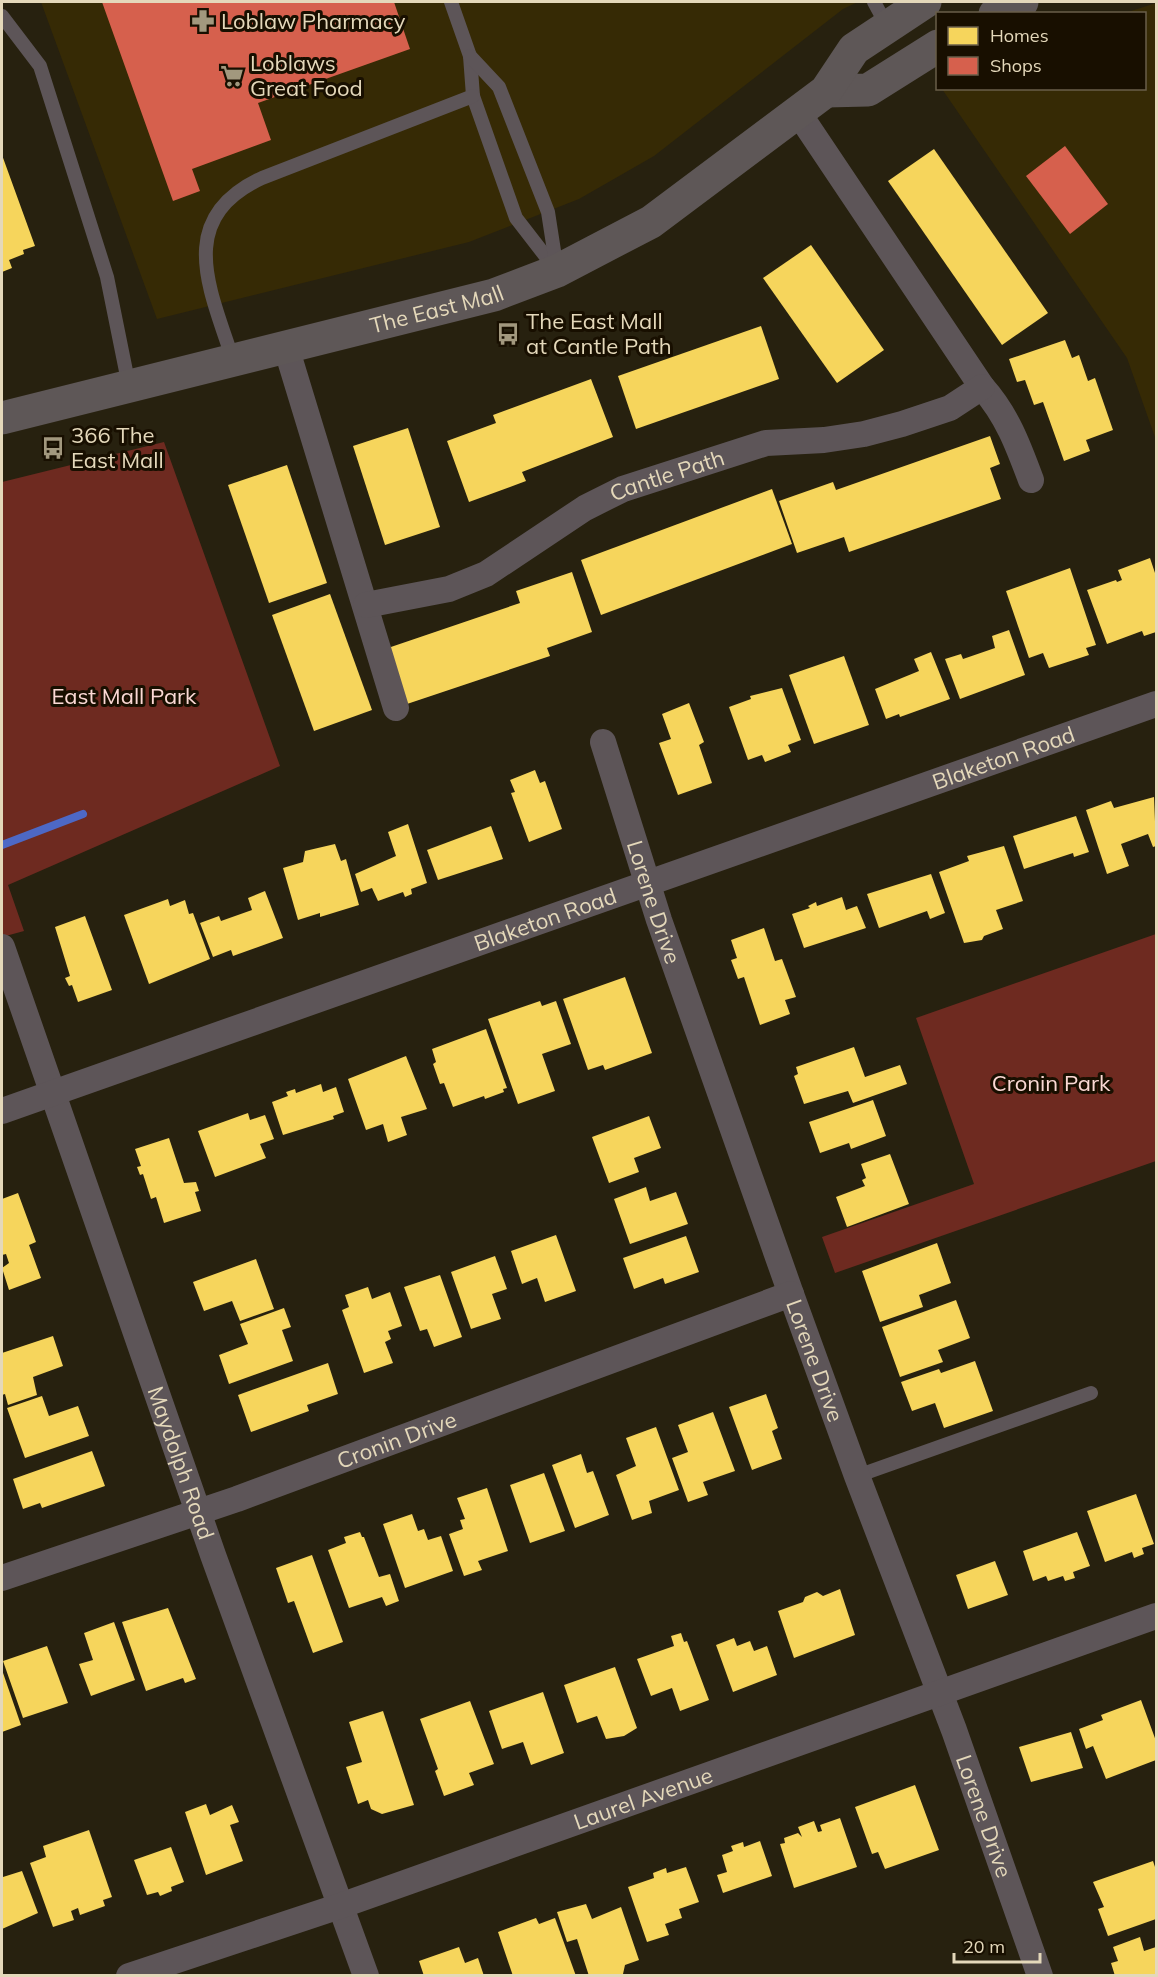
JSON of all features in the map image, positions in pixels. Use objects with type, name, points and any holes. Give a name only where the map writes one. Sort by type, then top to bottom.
[{"type":"main road","name":"The East Mall","points":[[2,418],[494,295],[557,271],[651,222],[826,91],[881,14],[925,2]]},
{"type":"main road","points":[[1000,12],[1022,2]]},
{"type":"main road","points":[[826,91],[868,90],[936,47]]},
{"type":"street","points":[[797,111],[982,387],[1000,407],[1012,430],[1031,480]]},
{"type":"street","points":[[286,346],[396,708]]},
{"type":"street","name":"Cantle Path","points":[[366,606],[449,589],[486,574],[585,508],[623,489],[766,443],[834,439],[902,424],[950,408],[982,387]]},
{"type":"street","name":"Blaketon Road","points":[[2,1111],[1156,704]]},
{"type":"street","name":"Lorene Drive","points":[[603,742],[647,884],[791,1294],[857,1476],[940,1692],[1040,1976]]},
{"type":"street","name":"Maydolph Road","points":[[2,947],[198,1512],[366,1976]]},
{"type":"street","name":"Cronin Drive","points":[[2,1578],[198,1512],[791,1294]]},
{"type":"street","name":"Laurel Avenue","points":[[129,1976],[340,1906],[1156,1616]]},
{"type":"lane","points":[[451,2],[470,56],[473,96],[516,218],[557,271]]},
{"type":"lane","points":[[2,16],[40,66],[107,277],[129,386]]},
{"type":"lane","points":[[470,56],[499,87],[548,212],[557,271]]},
{"type":"lane","points":[[233,360],[214,300],[204,258],[209,227],[226,201],[242,187],[262,178],[473,96]]},
{"type":"lane","points":[[857,1476],[1091,1393]]},
{"type":"shaded area","points":[[41,2],[858,2],[843,9],[654,156],[579,199],[469,242],[157,319]]},
{"type":"shaded area","points":[[1156,3],[1156,440],[1127,358],[943,90],[1146,90],[1146,12],[1128,12]]},
{"type":"green space","name":"East Mall Park","points":[[164,442],[280,766],[8,885],[24,931],[2,937],[2,482]]},
{"type":"green space","name":"Cronin Park","points":[[1156,934],[1156,1161],[835,1273],[822,1237],[974,1184],[916,1018]]},
{"type":"building: Homes","points":[[934,149],[1048,313],[1002,345],[888,181]]},
{"type":"building: Homes","points":[[2,155],[35,246],[23,250],[24,254],[9,260],[12,268],[2,272]]},
{"type":"building: Homes","points":[[811,245],[884,350],[837,383],[763,278]]},
{"type":"building: Homes","points":[[761,326],[779,379],[636,429],[618,376]]},
{"type":"building: Homes","points":[[1065,340],[1072,358],[1079,355],[1088,381],[1095,378],[1113,430],[1086,440],[1090,451],[1064,461],[1043,402],[1034,405],[1025,380],[1017,382],[1009,359]]},
{"type":"building: Homes","points":[[591,379],[613,437],[522,472],[526,481],[469,502],[447,441],[496,423],[493,415]]},
{"type":"building: Homes","points":[[408,428],[440,527],[385,545],[353,446]]},
{"type":"building: Homes","points":[[990,436],[1000,464],[990,468],[1001,499],[849,552],[844,537],[797,553],[779,501],[833,482],[836,490]]},
{"type":"building: Homes","points":[[287,465],[327,583],[269,603],[228,485]]},
{"type":"building: Homes","points":[[772,489],[792,544],[601,615],[581,560]]},
{"type":"building: Homes","points":[[1150,558],[1156,576],[1156,632],[1144,636],[1142,631],[1107,644],[1087,590],[1122,580],[1118,570]]},
{"type":"building: Homes","points":[[1070,568],[1096,645],[1086,648],[1089,655],[1049,668],[1043,653],[1029,658],[1006,591]]},
{"type":"building: Homes","points":[[572,572],[592,632],[547,648],[550,656],[404,705],[385,649],[520,603],[516,591]]},
{"type":"building: Homes","points":[[330,594],[372,710],[314,731],[272,615]]},
{"type":"building: Homes","points":[[1009,630],[1025,675],[960,699],[945,659],[961,654],[963,659],[995,648],[992,636]]},
{"type":"building: Homes","points":[[931,652],[950,699],[900,717],[899,714],[886,719],[875,689],[919,671],[914,659]]},
{"type":"building: Homes","points":[[844,656],[869,725],[814,744],[789,675]]},
{"type":"building: Homes","points":[[782,688],[801,740],[788,745],[791,752],[765,762],[762,755],[748,760],[729,707],[751,699],[750,696]]},
{"type":"building: Homes","points":[[689,703],[704,742],[699,745],[712,783],[678,795],[659,743],[671,739],[662,714]]},
{"type":"building: Homes","points":[[535,770],[540,783],[545,781],[562,829],[529,842],[511,793],[515,792],[510,780]]},
{"type":"building: Homes","points":[[1154,797],[1156,846],[1153,847],[1148,834],[1121,844],[1129,866],[1107,874],[1086,810],[1111,801],[1114,808]]},
{"type":"building: Homes","points":[[1076,816],[1089,852],[1074,857],[1073,853],[1024,869],[1013,836]]},
{"type":"building: Homes","points":[[408,824],[427,883],[411,889],[412,894],[405,897],[403,892],[378,901],[372,888],[361,892],[355,874],[396,856],[388,832]]},
{"type":"building: Homes","points":[[491,826],[503,859],[438,880],[427,850]]},
{"type":"building: Homes","points":[[335,844],[341,861],[346,859],[359,905],[320,917],[320,913],[298,920],[283,868],[303,862],[305,851]]},
{"type":"building: Homes","points":[[1004,846],[1023,901],[996,910],[1003,929],[984,936],[982,940],[964,943],[939,872],[969,861],[967,856]]},
{"type":"building: Homes","points":[[931,874],[945,913],[930,919],[927,911],[879,928],[867,894]]},
{"type":"building: Homes","points":[[265,891],[283,938],[233,956],[231,950],[213,957],[200,923],[219,916],[221,921],[252,910],[248,898]]},
{"type":"building: Homes","points":[[842,897],[846,910],[857,906],[866,928],[804,948],[792,914],[810,908],[808,906],[816,902],[817,906]]},
{"type":"building: Homes","points":[[168,899],[170,906],[185,900],[189,914],[193,913],[210,959],[149,984],[124,915]]},
{"type":"building: Homes","points":[[85,916],[112,990],[78,1002],[72,985],[69,986],[65,978],[70,976],[55,927]]},
{"type":"building: Homes","points":[[764,928],[775,961],[782,959],[796,997],[785,1000],[790,1014],[760,1025],[744,977],[738,979],[731,960],[737,958],[731,940]]},
{"type":"building: Homes","points":[[625,977],[652,1053],[605,1070],[603,1065],[588,1070],[563,999]]},
{"type":"building: Homes","points":[[540,1001],[542,1006],[556,1001],[571,1044],[542,1054],[555,1091],[518,1104],[488,1019]]},
{"type":"building: Homes","points":[[486,1029],[507,1088],[503,1089],[504,1092],[485,1099],[484,1096],[453,1107],[444,1083],[440,1084],[433,1064],[436,1062],[432,1049]]},
{"type":"building: Homes","points":[[854,1047],[865,1077],[900,1065],[907,1084],[853,1103],[848,1091],[804,1104],[794,1076],[798,1074],[796,1067]]},
{"type":"building: Homes","points":[[406,1056],[427,1109],[401,1117],[407,1135],[388,1142],[383,1124],[366,1130],[348,1079]]},
{"type":"building: Homes","points":[[321,1084],[323,1092],[336,1087],[344,1112],[333,1116],[334,1119],[283,1135],[272,1102],[288,1096],[286,1092],[295,1089],[296,1093]]},
{"type":"building: Homes","points":[[873,1100],[886,1136],[851,1149],[849,1143],[820,1153],[809,1122]]},
{"type":"building: Homes","points":[[248,1113],[250,1120],[265,1115],[274,1139],[260,1144],[266,1158],[215,1177],[198,1131]]},
{"type":"building: Homes","points":[[649,1116],[661,1148],[634,1158],[639,1172],[609,1183],[592,1137]]},
{"type":"building: Homes","points":[[169,1138],[184,1183],[196,1182],[199,1191],[195,1192],[201,1211],[164,1223],[156,1197],[151,1199],[143,1174],[140,1175],[137,1167],[141,1166],[135,1149]]},
{"type":"building: Homes","points":[[890,1154],[909,1204],[847,1227],[836,1197],[865,1186],[862,1180],[866,1178],[861,1164]]},
{"type":"building: Homes","points":[[646,1187],[650,1201],[676,1192],[688,1224],[630,1244],[614,1199]]},
{"type":"building: Homes","points":[[18,1193],[36,1242],[29,1245],[41,1278],[9,1290],[2,1268],[9,1263],[6,1254],[2,1255],[2,1199]]},
{"type":"building: Homes","points":[[556,1235],[576,1291],[545,1302],[537,1278],[522,1284],[511,1251]]},
{"type":"building: Homes","points":[[686,1236],[699,1272],[665,1284],[663,1278],[634,1289],[623,1258]]},
{"type":"building: Homes","points":[[937,1243],[951,1283],[919,1295],[923,1307],[880,1322],[862,1271]]},
{"type":"building: Homes","points":[[495,1256],[507,1289],[492,1294],[501,1319],[471,1329],[451,1272]]},
{"type":"building: Homes","points":[[256,1259],[274,1309],[240,1321],[232,1301],[204,1311],[193,1282]]},
{"type":"building: Homes","points":[[440,1275],[462,1337],[434,1347],[427,1329],[420,1331],[404,1287]]},
{"type":"building: Homes","points":[[368,1287],[372,1299],[390,1292],[402,1326],[388,1331],[391,1339],[385,1342],[393,1363],[364,1373],[342,1310],[349,1307],[345,1295]]},
{"type":"building: Homes","points":[[956,1300],[970,1338],[938,1350],[943,1362],[900,1377],[882,1327]]},
{"type":"building: Homes","points":[[284,1308],[291,1327],[282,1330],[293,1361],[229,1384],[219,1355],[248,1344],[240,1324]]},
{"type":"building: Homes","points":[[53,1336],[63,1366],[33,1377],[37,1395],[8,1405],[5,1394],[2,1395],[2,1353]]},
{"type":"building: Homes","points":[[975,1361],[993,1411],[944,1428],[935,1403],[912,1411],[901,1382],[939,1369],[941,1373]]},
{"type":"building: Homes","points":[[328,1363],[338,1394],[307,1405],[309,1411],[251,1432],[238,1395]]},
{"type":"building: Homes","points":[[766,1394],[778,1428],[772,1431],[782,1459],[752,1470],[729,1407]]},
{"type":"building: Homes","points":[[42,1396],[49,1416],[78,1406],[89,1436],[25,1458],[7,1408]]},
{"type":"building: Homes","points":[[713,1412],[735,1471],[703,1482],[708,1495],[688,1502],[672,1458],[688,1452],[678,1425]]},
{"type":"building: Homes","points":[[656,1427],[679,1490],[649,1501],[652,1513],[632,1520],[616,1475],[636,1466],[626,1438]]},
{"type":"building: Homes","points":[[92,1451],[105,1486],[42,1508],[40,1503],[23,1509],[13,1479]]},
{"type":"building: Homes","points":[[581,1454],[587,1473],[593,1471],[609,1515],[575,1528],[552,1465]]},
{"type":"building: Homes","points":[[544,1473],[565,1531],[530,1543],[510,1485]]},
{"type":"building: Homes","points":[[487,1488],[508,1551],[478,1561],[482,1570],[464,1576],[449,1534],[463,1529],[460,1520],[465,1519],[457,1498]]},
{"type":"building: Homes","points":[[1136,1494],[1154,1544],[1142,1548],[1144,1554],[1134,1558],[1132,1552],[1105,1562],[1087,1511]]},
{"type":"building: Homes","points":[[412,1514],[418,1531],[424,1529],[428,1540],[441,1536],[453,1571],[405,1588],[383,1524]]},
{"type":"building: Homes","points":[[360,1532],[379,1577],[390,1574],[399,1601],[386,1606],[382,1597],[349,1608],[328,1550],[346,1543],[344,1537]]},
{"type":"building: Homes","points":[[1077,1532],[1090,1566],[1073,1572],[1075,1578],[1065,1581],[1063,1576],[1048,1581],[1046,1576],[1033,1581],[1023,1551]]},
{"type":"building: Homes","points":[[312,1555],[343,1642],[313,1653],[294,1601],[288,1603],[276,1568]]},
{"type":"building: Homes","points":[[995,1561],[1008,1595],[968,1609],[956,1575]]},
{"type":"building: Homes","points":[[840,1589],[855,1635],[794,1658],[778,1611],[803,1602],[805,1597],[817,1592],[823,1596]]},
{"type":"building: Homes","points":[[168,1608],[196,1679],[185,1683],[183,1678],[146,1691],[122,1622]]},
{"type":"building: Homes","points":[[114,1622],[135,1680],[91,1696],[79,1664],[93,1660],[84,1633]]},
{"type":"building: Homes","points":[[681,1633],[684,1642],[687,1641],[709,1700],[680,1711],[672,1688],[651,1696],[637,1659],[674,1646],[671,1636]]},
{"type":"building: Homes","points":[[734,1638],[737,1646],[750,1641],[754,1651],[767,1646],[777,1675],[733,1692],[716,1645]]},
{"type":"building: Homes","points":[[47,1646],[68,1703],[23,1718],[3,1661]]},
{"type":"building: Homes","points":[[615,1667],[637,1728],[624,1736],[606,1739],[597,1716],[577,1723],[564,1685]]},
{"type":"building: Homes","points":[[2,1670],[21,1725],[2,1732]]},
{"type":"building: Homes","points":[[543,1692],[564,1753],[531,1765],[523,1742],[502,1749],[489,1711]]},
{"type":"building: Homes","points":[[1141,1700],[1156,1741],[1156,1760],[1106,1779],[1093,1746],[1086,1749],[1079,1729],[1103,1720],[1101,1715]]},
{"type":"building: Homes","points":[[470,1701],[494,1764],[469,1773],[474,1785],[444,1796],[435,1771],[438,1769],[420,1719]]},
{"type":"building: Homes","points":[[383,1711],[414,1805],[382,1814],[371,1809],[368,1800],[358,1804],[346,1767],[362,1762],[349,1722]]},
{"type":"building: Homes","points":[[1071,1732],[1083,1768],[1031,1782],[1019,1747]]},
{"type":"building: Homes","points":[[915,1785],[939,1850],[885,1869],[878,1852],[872,1854],[855,1807]]},
{"type":"building: Homes","points":[[206,1804],[210,1815],[232,1805],[239,1822],[230,1825],[243,1861],[206,1875],[185,1812]]},
{"type":"building: Homes","points":[[840,1818],[857,1867],[794,1888],[780,1844],[785,1843],[784,1838],[798,1833],[802,1837],[798,1827],[814,1821],[818,1832],[822,1831],[820,1825]]},
{"type":"building: Homes","points":[[89,1830],[112,1897],[103,1900],[105,1906],[80,1915],[78,1908],[71,1911],[74,1920],[53,1927],[30,1863],[46,1857],[43,1846]]},
{"type":"building: Homes","points":[[760,1841],[772,1876],[723,1893],[717,1875],[727,1872],[722,1855],[733,1851],[731,1846],[743,1842],[744,1847]]},
{"type":"building: Homes","points":[[171,1847],[184,1882],[171,1887],[172,1891],[160,1896],[158,1892],[147,1895],[134,1860]]},
{"type":"building: Homes","points":[[1153,1861],[1156,1870],[1156,1919],[1108,1936],[1098,1909],[1104,1907],[1093,1882]]},
{"type":"building: Homes","points":[[686,1867],[699,1902],[679,1909],[682,1918],[665,1924],[669,1935],[647,1942],[628,1887],[654,1878],[653,1873],[666,1868],[667,1873]]},
{"type":"building: Homes","points":[[22,1871],[38,1913],[2,1929],[2,1873],[3,1877]]},
{"type":"building: Homes","points":[[586,1904],[592,1919],[621,1907],[639,1960],[625,1965],[623,1974],[589,1976],[577,1939],[567,1942],[557,1912]]},
{"type":"building: Homes","points":[[536,1918],[539,1924],[555,1918],[576,1976],[513,1976],[498,1932]]},
{"type":"building: Homes","points":[[1140,1937],[1144,1951],[1156,1947],[1156,1976],[1115,1976],[1111,1963],[1118,1961],[1113,1947]]},
{"type":"building: Homes","points":[[459,1947],[465,1963],[478,1958],[484,1976],[424,1976],[419,1961]]},
{"type":"building: Shops","name":"Loblaws Great Food","points":[[102,2],[394,2],[410,49],[258,103],[271,140],[192,169],[200,191],[173,201]]},
{"type":"building: Shops","points":[[1065,146],[1108,204],[1070,234],[1026,176]]},
{"type":"waterway","points":[[2,845],[83,814]]},
{"type":"place","name":"Loblaw Pharmacy","points":[[203,21]]},
{"type":"place","name":"Loblaws Great Food","points":[[232,76]]},
{"type":"place","name":"The East Mall at Cantle Path","points":[[508,334]]},
{"type":"place","name":"366 The East Mall","points":[[53,448]]}]
